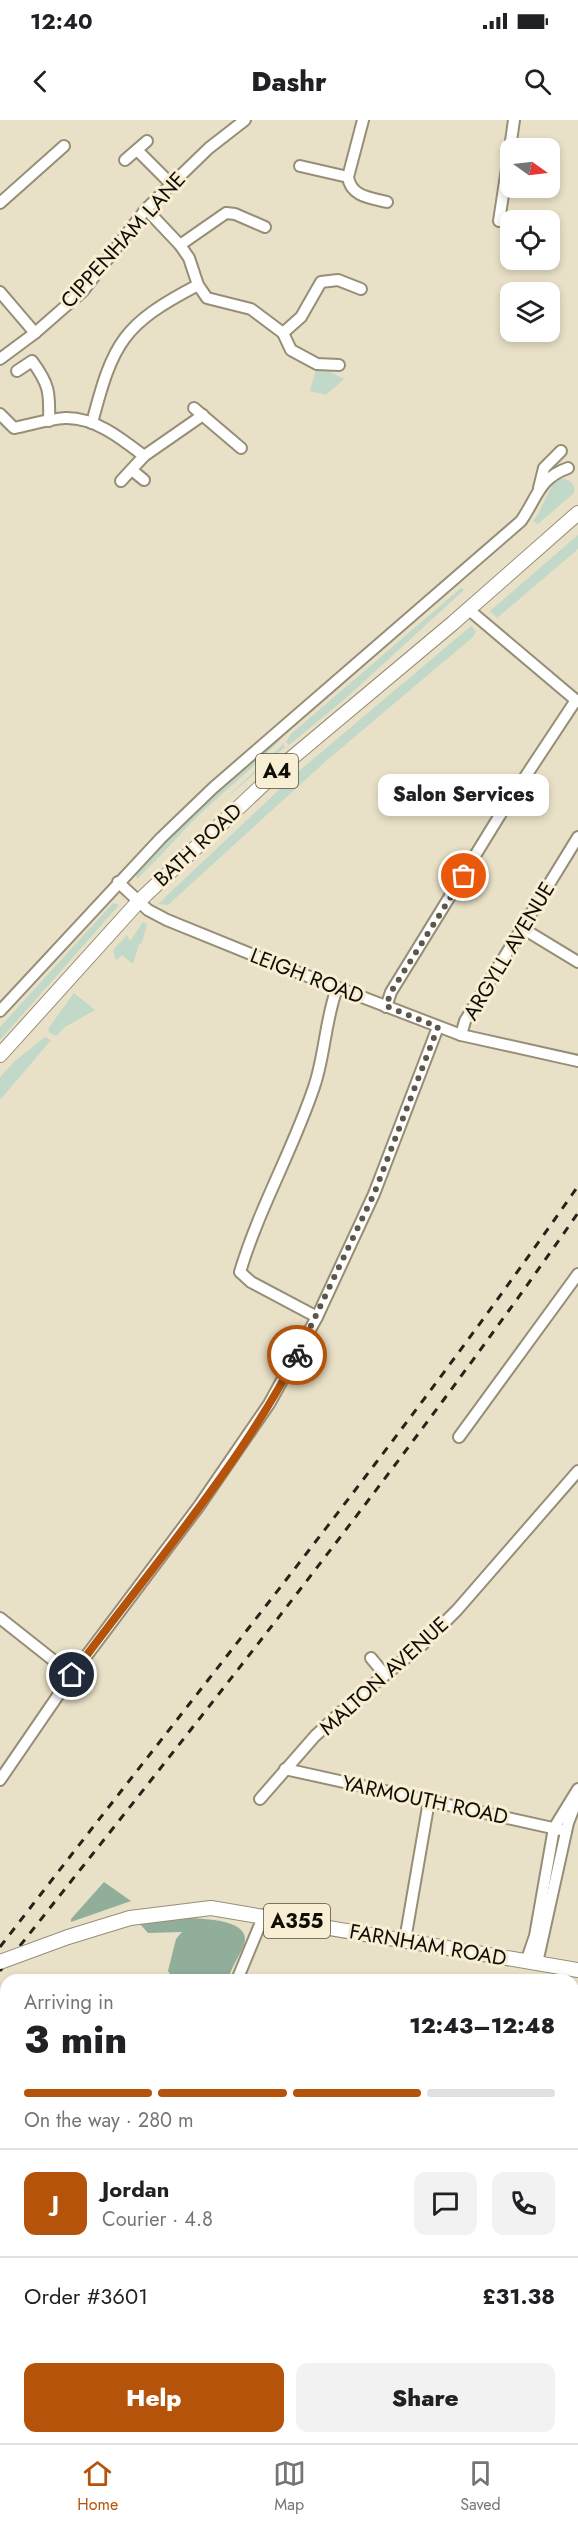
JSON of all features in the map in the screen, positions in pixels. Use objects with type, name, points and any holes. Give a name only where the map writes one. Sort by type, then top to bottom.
[{"type":"main road","name":"BATH ROAD","points":[[0,1054],[139,901],[287,762],[578,513]]},
{"type":"main road","name":"FARNHAM ROAD","points":[[0,1962],[68,1937],[130,1918],[211,1908],[264,1915],[578,1970]]},
{"type":"street","name":"CIPPENHAM LANE","points":[[0,358],[35,333],[83,291],[146,208],[209,148],[245,120]]},
{"type":"street","points":[[363,120],[348,177],[350,186],[360,195],[387,202]]},
{"type":"street","points":[[512,138],[514,120]]},
{"type":"street","points":[[125,160],[147,141]]},
{"type":"street","points":[[0,203],[64,146]]},
{"type":"street","points":[[137,150],[171,184]]},
{"type":"street","points":[[300,166],[348,177]]},
{"type":"street","points":[[499,221],[503,198]]},
{"type":"street","points":[[146,208],[189,258],[198,285],[207,297],[250,309],[283,333],[291,350],[317,364],[339,365]]},
{"type":"street","points":[[180,245],[225,209],[265,227]]},
{"type":"street","points":[[283,333],[301,317],[321,282],[338,280],[361,289]]},
{"type":"street","points":[[92,423],[110,361],[126,334],[163,303],[198,285]]},
{"type":"street","points":[[0,292],[35,333]]},
{"type":"street","points":[[17,371],[32,361],[46,380],[50,396],[49,421]]},
{"type":"street","points":[[121,481],[133,471],[144,456],[199,411],[241,448]]},
{"type":"street","points":[[0,414],[14,428],[66,418],[92,423],[122,439],[144,456]]},
{"type":"street","points":[[539,489],[544,468],[561,451]]},
{"type":"street","points":[[0,1011],[118,882],[213,788],[521,521],[539,489],[551,476],[568,468]]},
{"type":"street","points":[[133,471],[144,480]]},
{"type":"street","points":[[386,1006],[391,992],[500,816],[577,701],[468,609]]},
{"type":"street","name":"ARGYLL AVENUE","points":[[461,1035],[465,1021],[578,837]]},
{"type":"street","name":"LEIGH ROAD","points":[[118,882],[148,910],[167,920],[337,988],[461,1035],[578,1061]]},
{"type":"street","points":[[522,928],[578,962]]},
{"type":"street","points":[[317,1317],[251,1282],[240,1272],[257,1220],[314,1087],[337,988]]},
{"type":"street","points":[[0,1780],[72,1675],[239,1450],[269,1404],[317,1317],[374,1194],[438,1027]]},
{"type":"street","points":[[459,1437],[578,1274]]},
{"type":"street","name":"MALTON AVENUE","points":[[260,1799],[285,1769],[353,1701],[423,1644],[457,1610],[578,1471]]},
{"type":"street","points":[[0,1618],[72,1675]]},
{"type":"street","points":[[371,1658],[385,1675]]},
{"type":"street","name":"YARMOUTH ROAD","points":[[285,1769],[567,1831]]},
{"type":"street","points":[[532,1963],[578,1789]]},
{"type":"street","points":[[532,1963],[554,1828],[572,1810],[578,1797]]},
{"type":"street","points":[[405,1940],[429,1801]]},
{"type":"street","points":[[239,1974],[264,1915]]},
{"type":"green space","points":[[317,365],[344,379],[326,395],[310,391]]},
{"type":"green space","points":[[560,478],[571,482],[574,493],[538,524],[533,521],[553,485]]},
{"type":"green space","points":[[578,535],[578,549],[497,618],[490,611]]},
{"type":"green space","points":[[461,588],[464,590],[346,698],[289,745],[286,742],[291,734]]},
{"type":"green space","points":[[471,626],[476,631],[473,637],[326,761],[168,905],[158,904],[299,771]]},
{"type":"green space","points":[[287,732],[197,817],[137,879],[135,873],[190,817],[273,741]]},
{"type":"green space","points":[[283,744],[285,747],[223,801]]},
{"type":"green space","points":[[113,903],[119,905],[0,1040],[0,1027]]},
{"type":"green space","points":[[143,922],[147,924],[133,964],[122,955],[116,960],[113,950],[127,935],[130,941]]},
{"type":"green space","points":[[74,993],[95,1010],[65,1027],[56,1036],[50,1033],[48,1029]]},
{"type":"green space","points":[[45,1037],[51,1040],[0,1100],[0,1077],[15,1061]]},
{"type":"green space","points":[[104,1882],[131,1901],[71,1922],[71,1919]]},
{"type":"green space","points":[[191,1918],[227,1922],[242,1930],[245,1937],[244,1945],[230,1974],[170,1974],[168,1971],[176,1939],[182,1932],[148,1933],[140,1924]]},
{"type":"railway","points":[[0,1947],[294,1570],[438,1380],[578,1186]]},
{"type":"railway","points":[[0,1971],[367,1502],[439,1407],[578,1213]]},
{"type":"way so far","points":[[297,1355],[374,1194],[438,1027],[386,1006],[391,992],[464,876]]},
{"type":"place","name":"Salon Services","points":[[464,876]]},
{"type":"route","points":[[72,1675],[239,1450],[297,1355]]}]
